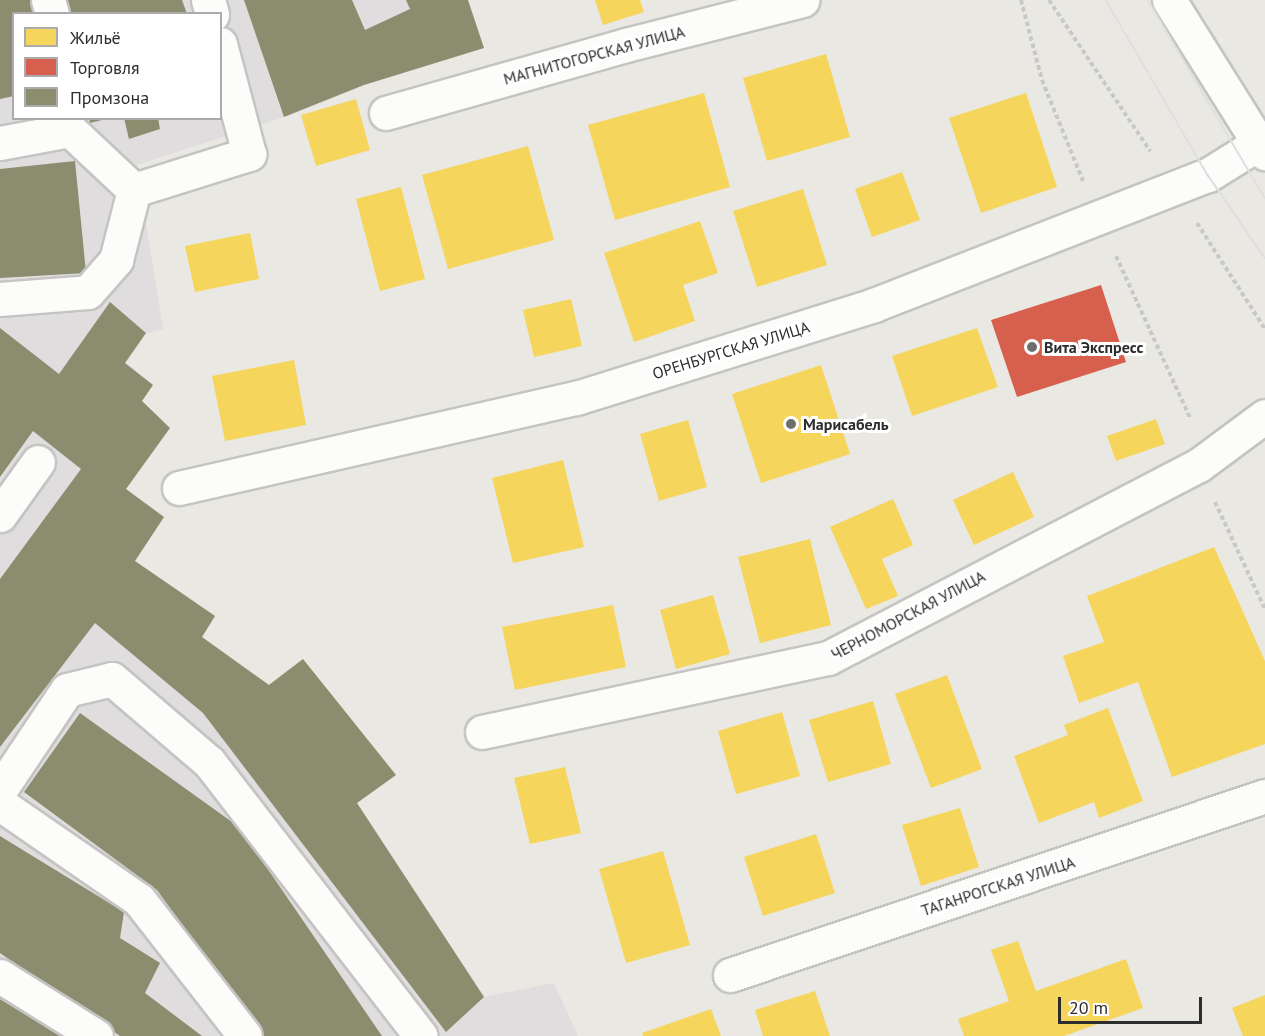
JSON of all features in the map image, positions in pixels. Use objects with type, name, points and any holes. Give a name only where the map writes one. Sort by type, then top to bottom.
[{"type":"street","name":"МАГНИТОГОРСКАЯ УЛИЦА","points":[[386,113],[626,45],[802,0]]},
{"type":"street","points":[[1169,0],[1262,148]]},
{"type":"street","points":[[134,190],[249,154],[222,52]]},
{"type":"street","points":[[0,143],[69,124],[134,190]]},
{"type":"street","name":"ОРЕНБУРГСКАЯ УЛИЦА","points":[[179,488],[576,398],[874,305],[1208,175],[1262,148]]},
{"type":"street","points":[[0,299],[87,292],[116,260],[134,190]]},
{"type":"street","name":"ЧЕРНОМОРСКАЯ УЛИЦА","points":[[482,732],[828,658],[1199,465],[1265,416]]},
{"type":"street","points":[[0,515],[38,462]]},
{"type":"street","points":[[0,790],[67,690],[112,679],[209,762],[421,1036]]},
{"type":"street","name":"ТАГАНРОГСКАЯ УЛИЦА","points":[[730,975],[1265,796]]},
{"type":"street","points":[[0,804],[139,900],[245,1036]]},
{"type":"street","points":[[0,976],[96,1036]]},
{"type":"path","points":[[1021,0],[1042,80],[1098,217],[1189,409],[1199,465],[1265,609]]},
{"type":"shaded area","points":[[0,0],[468,0],[484,48],[364,85],[284,117],[137,165],[163,329],[146,333],[126,363],[153,385],[142,401],[126,489],[164,517],[135,561],[215,616],[202,637],[268,685],[303,659],[396,775],[357,803],[484,997],[554,983],[578,1036],[0,1036]]},
{"type":"building: Жильё","points":[[595,0],[640,0],[644,12],[603,25]]},
{"type":"building: Жильё","points":[[826,54],[850,137],[767,161],[743,78]]},
{"type":"building: Жильё","points":[[704,93],[730,187],[615,220],[588,125]]},
{"type":"building: Жильё","points":[[1026,93],[1057,187],[981,213],[949,118]]},
{"type":"building: Жильё","points":[[356,99],[370,150],[316,166],[301,115]]},
{"type":"building: Жильё","points":[[528,146],[554,240],[448,269],[422,175]]},
{"type":"building: Жильё","points":[[902,172],[920,220],[872,237],[855,189]]},
{"type":"building: Жильё","points":[[401,187],[425,279],[380,291],[356,199]]},
{"type":"building: Жильё","points":[[803,189],[827,265],[757,287],[733,211]]},
{"type":"building: Жильё","points":[[700,221],[718,273],[683,285],[695,321],[634,342],[604,253]]},
{"type":"building: Жильё","points":[[250,233],[259,279],[195,292],[185,246]]},
{"type":"building: Жильё","points":[[571,299],[582,346],[534,357],[523,310]]},
{"type":"building: Жильё","points":[[977,328],[998,387],[912,416],[892,356]]},
{"type":"building: Жильё","points":[[294,360],[306,425],[225,441],[212,376]]},
{"type":"building: Жильё","name":"Марисабель","points":[[821,365],[850,454],[761,483],[732,394]]},
{"type":"building: Жильё","points":[[1156,419],[1165,444],[1116,461],[1107,436]]},
{"type":"building: Жильё","points":[[688,420],[707,487],[659,501],[640,434]]},
{"type":"building: Жильё","points":[[563,460],[584,547],[513,563],[492,478]]},
{"type":"building: Жильё","points":[[1013,472],[1034,517],[974,545],[953,500]]},
{"type":"building: Жильё","points":[[893,499],[913,545],[882,559],[898,596],[866,609],[830,527]]},
{"type":"building: Жильё","points":[[810,539],[831,625],[760,643],[738,557]]},
{"type":"building: Жильё","points":[[1214,547],[1265,661],[1265,744],[1172,777],[1138,682],[1079,703],[1063,656],[1104,642],[1087,596]]},
{"type":"building: Жильё","points":[[713,595],[730,654],[676,669],[660,610]]},
{"type":"building: Жильё","points":[[613,605],[626,667],[515,690],[502,627]]},
{"type":"building: Жильё","points":[[947,675],[982,769],[931,788],[895,694]]},
{"type":"building: Жильё","points":[[873,701],[891,764],[828,782],[809,720]]},
{"type":"building: Жильё","points":[[1108,708],[1143,801],[1099,818],[1094,802],[1039,823],[1014,756],[1068,735],[1064,725]]},
{"type":"building: Жильё","points":[[782,712],[800,776],[736,794],[718,731]]},
{"type":"building: Жильё","points":[[565,767],[581,833],[530,844],[514,778]]},
{"type":"building: Жильё","points":[[960,808],[979,867],[921,886],[902,825]]},
{"type":"building: Жильё","points":[[816,834],[835,893],[763,916],[744,857]]},
{"type":"building: Жильё","points":[[663,851],[690,945],[626,963],[599,869]]},
{"type":"building: Жильё","points":[[1018,941],[1036,991],[1126,959],[1143,1008],[1064,1036],[964,1036],[958,1019],[1009,1001],[991,950]]},
{"type":"building: Жильё","points":[[815,991],[830,1036],[763,1036],[755,1010]]},
{"type":"building: Жильё","points":[[1265,995],[1265,1036],[1243,1036],[1232,1008]]},
{"type":"building: Жильё","points":[[711,1009],[721,1036],[643,1036],[642,1033]]},
{"type":"building: Торговля","points":[[1101,285],[1126,362],[1017,397],[991,320]]},
{"type":"building: Промзона","points":[[0,0],[34,0],[38,12],[12,12],[12,96],[0,99]]},
{"type":"building: Промзона","points":[[64,0],[182,0],[186,12],[67,12]]},
{"type":"building: Промзона","points":[[244,0],[352,0],[365,30],[410,9],[406,0],[468,0],[484,48],[364,85],[284,117]]},
{"type":"building: Промзона","points":[[124,120],[158,120],[160,129],[129,139]]},
{"type":"building: Промзона","points":[[75,161],[86,273],[0,278],[0,169]]},
{"type":"building: Промзона","points":[[110,302],[146,333],[125,363],[153,385],[142,401],[170,428],[126,489],[164,517],[135,561],[215,616],[202,637],[269,685],[303,659],[396,775],[357,803],[484,997],[446,1032],[203,713],[95,623],[0,747],[0,579],[81,469],[33,431],[0,477],[0,328],[59,374]]},
{"type":"building: Промзона","points":[[80,713],[239,827],[382,1036],[263,1036],[157,890],[24,792]]},
{"type":"building: Промзона","points":[[0,836],[124,912],[120,938],[160,963],[145,993],[202,1036],[120,1036],[0,953]]},
{"type":"building: Промзона","points":[[0,999],[60,1036],[0,1036]]},
{"type":"tram line","points":[[1106,0],[1208,175],[1265,258]]},
{"type":"tram line","points":[[1148,0],[1265,198]]},
{"type":"place","name":"Вита Экспресс","points":[[1032,347]]},
{"type":"place","name":"Марисабель","points":[[791,424]]}]
